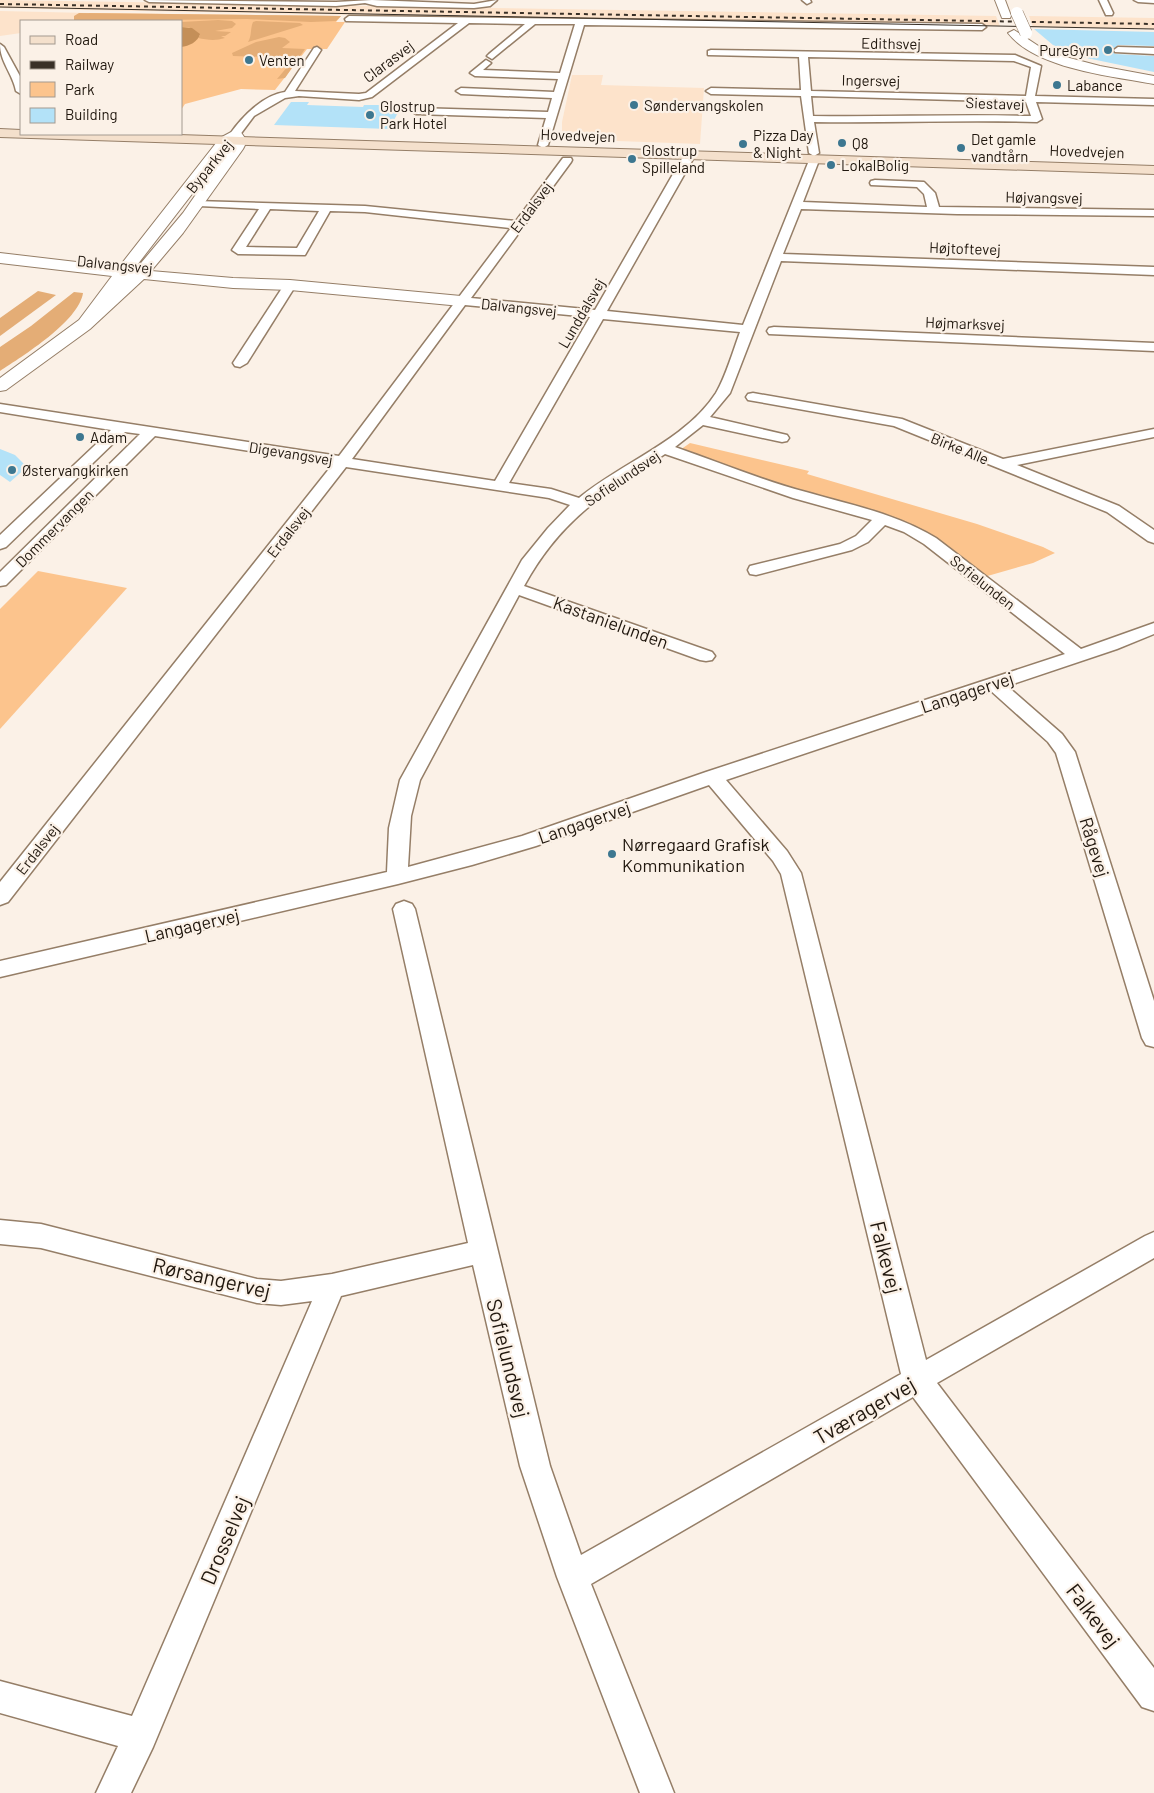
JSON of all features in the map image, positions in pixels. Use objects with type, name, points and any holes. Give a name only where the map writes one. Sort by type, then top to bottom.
[{"type":"main road","points":[[0,128],[20,128]]},
{"type":"main road","name":"Hovedvejen","points":[[0,133],[20,134]]},
{"type":"main road","name":"Hovedvejen","points":[[182,133],[234,139],[689,155],[1154,163]]},
{"type":"main road","name":"Hovedvejen","points":[[78,135],[543,145],[1154,170]]},
{"type":"street","points":[[149,0],[336,4],[367,0],[377,4],[470,6],[484,5],[492,0]]},
{"type":"street","points":[[1000,0],[1004,13],[1029,48],[1042,54],[1078,64],[1154,80]]},
{"type":"street","points":[[1012,0],[1017,13],[1020,33],[1039,46],[1066,57],[1154,76]]},
{"type":"street","points":[[1103,0],[1109,13]]},
{"type":"street","points":[[1138,0],[1154,1]]},
{"type":"street","points":[[349,19],[982,27]]},
{"type":"street","name":"Clarasvej","points":[[288,94],[366,96],[466,20]]},
{"type":"street","points":[[533,21],[475,73],[564,76]]},
{"type":"street","points":[[543,145],[580,22]]},
{"type":"street","points":[[0,47],[20,87]]},
{"type":"street","points":[[234,139],[251,114],[279,96],[288,94],[317,50]]},
{"type":"street","points":[[1118,50],[1154,51]]},
{"type":"street","name":"Edithsvej","points":[[711,53],[1016,58],[1036,66],[1030,99]]},
{"type":"street","points":[[803,55],[813,156]]},
{"type":"street","points":[[461,91],[558,94]]},
{"type":"street","name":"Ingersvej","points":[[711,91],[1030,99]]},
{"type":"street","name":"Siestavej","points":[[808,119],[933,120],[958,117],[1037,119],[1030,99],[1154,102]]},
{"type":"street","points":[[416,111],[552,115]]},
{"type":"street","name":"Byparkvej","points":[[0,386],[50,352],[84,325],[133,270],[199,203],[234,139]]},
{"type":"street","name":"Byparkvej","points":[[133,270],[234,139]]},
{"type":"street","name":"Lunddalsvej","points":[[500,486],[689,155]]},
{"type":"street","name":"Sofielundsvej","points":[[398,877],[397,846],[400,817],[410,780],[515,588],[538,549],[582,504],[600,489],[664,449],[702,420],[723,392],[813,163],[813,156]]},
{"type":"street","name":"Erdalsvej","points":[[0,897],[343,462],[567,160]]},
{"type":"street","points":[[875,183],[920,184],[929,193],[934,210]]},
{"type":"street","points":[[199,203],[392,211],[518,225]]},
{"type":"street","name":"Højvangsvej","points":[[796,205],[934,210],[1154,213]]},
{"type":"street","points":[[267,206],[238,250],[300,252],[326,208]]},
{"type":"street","name":"Dalvangsvej","points":[[0,252],[233,283],[461,301],[748,329]]},
{"type":"street","name":"Højtoftevej","points":[[775,257],[1154,271]]},
{"type":"street","name":"Dalvangsvej","points":[[0,258],[133,270]]},
{"type":"street","points":[[240,363],[290,286]]},
{"type":"street","name":"Højmarksvej","points":[[774,331],[1154,347]]},
{"type":"street","name":"Birke Alle","points":[[753,397],[897,422],[1113,509],[1154,538]]},
{"type":"street","name":"Digevangsvej","points":[[0,408],[500,486],[558,496],[582,504]]},
{"type":"street","points":[[702,420],[782,438]]},
{"type":"street","name":"Dommervangen","points":[[0,544],[122,427]]},
{"type":"street","name":"Dommervangen","points":[[0,582],[151,432]]},
{"type":"street","points":[[1001,464],[1154,433]]},
{"type":"street","name":"Sofielunden","points":[[664,449],[798,495],[883,518],[910,529],[930,541],[1077,655]]},
{"type":"street","points":[[756,570],[846,547],[862,539],[883,518]]},
{"type":"street","name":"Kastanielunden","points":[[515,588],[706,656]]},
{"type":"street","name":"Langagervej","points":[[0,969],[398,877],[529,841],[713,776],[1154,628]]},
{"type":"street","name":"Rågevej","points":[[993,683],[1055,738],[1065,752],[1154,1038]]},
{"type":"street","name":"Falkevej","points":[[713,776],[780,856],[791,872],[917,1380],[1154,1695]]},
{"type":"street","name":"Sofielundsvej","points":[[404,909],[535,1466],[573,1577],[657,1793]]},
{"type":"street","name":"Rørsangervej","points":[[0,1232],[41,1236],[257,1291],[281,1293],[332,1286],[483,1251]]},
{"type":"street","name":"Tværagervej","points":[[573,1577],[1154,1244]]},
{"type":"street","name":"Drosselvej","points":[[113,1793],[141,1735],[332,1286]]},
{"type":"street","points":[[0,1697],[141,1735]]},
{"type":"shaded area","points":[[0,0],[996,16],[1000,26],[0,8]]},
{"type":"shaded area","points":[[0,11],[89,13],[85,20],[20,20],[20,33],[0,36]]},
{"type":"shaded area","points":[[79,13],[341,16],[336,21],[311,22],[247,19],[74,20],[74,16]]},
{"type":"shaded area","points":[[1029,16],[1154,18],[1154,29],[1033,27]]},
{"type":"shaded area","points":[[218,20],[232,21],[236,24],[232,28],[215,31],[231,32],[221,36],[225,38],[212,40],[198,38],[200,35],[189,27],[182,27],[182,22]]},
{"type":"shaded area","points":[[253,22],[300,23],[303,25],[248,42]]},
{"type":"shaded area","points":[[182,27],[192,28],[200,34],[193,43],[182,47]]},
{"type":"shaded area","points":[[279,37],[285,38],[290,42],[282,48],[305,49],[285,78],[277,79],[288,66],[280,60],[269,57],[233,56],[232,53],[256,42]]},
{"type":"shaded area","name":"Søndervangskolen","points":[[572,75],[603,75],[601,85],[704,88],[700,144],[562,139],[562,122]]},
{"type":"shaded area","points":[[38,291],[56,295],[0,336],[0,318]]},
{"type":"shaded area","points":[[74,292],[83,293],[72,315],[49,337],[0,371],[0,347],[31,326]]},
{"type":"green space","points":[[89,13],[341,16],[336,22],[345,22],[327,49],[307,49],[275,90],[241,89],[185,104],[182,108],[182,20],[85,20]]},
{"type":"green space","points":[[690,443],[809,471],[807,474],[977,524],[1055,553],[1033,563],[984,577],[927,533],[901,521],[802,494],[680,450]]},
{"type":"green space","points":[[38,571],[127,588],[0,729],[0,609]]},
{"type":"building","points":[[1034,29],[1154,32],[1154,46],[1118,45],[1112,50],[1115,54],[1154,56],[1154,72],[1077,56],[1053,45]]},
{"type":"building","name":"Glostrup Park Hotel","points":[[291,102],[309,102],[307,105],[363,107],[364,105],[386,105],[385,107],[400,109],[389,129],[274,125]]},
{"type":"building","name":"Østervangkirken","points":[[0,449],[15,455],[27,467],[10,482],[0,475]]},
{"type":"tram line","points":[[0,7],[1154,29]]},
{"type":"railway","points":[[0,4],[1154,24]]},
{"type":"place","name":"PureGym","points":[[1108,50]]},
{"type":"place","name":"Venten","points":[[249,60]]},
{"type":"place","name":"Labance","points":[[1057,85]]},
{"type":"place","name":"Søndervangskolen","points":[[634,105]]},
{"type":"place","name":"Glostrup Park Hotel","points":[[370,115]]},
{"type":"place","name":"Q8","points":[[842,143]]},
{"type":"place","name":"Pizza Day & Night","points":[[743,144]]},
{"type":"place","name":"Det gamle vandtårn","points":[[961,148]]},
{"type":"place","name":"Glostrup Spilleland","points":[[632,159]]},
{"type":"place","name":"LokalBolig","points":[[831,165]]},
{"type":"place","name":"Adam","points":[[80,437]]},
{"type":"place","name":"Østervangkirken","points":[[12,470]]},
{"type":"place","name":"Nørregaard Grafisk Kommunikation","points":[[612,854]]}]
